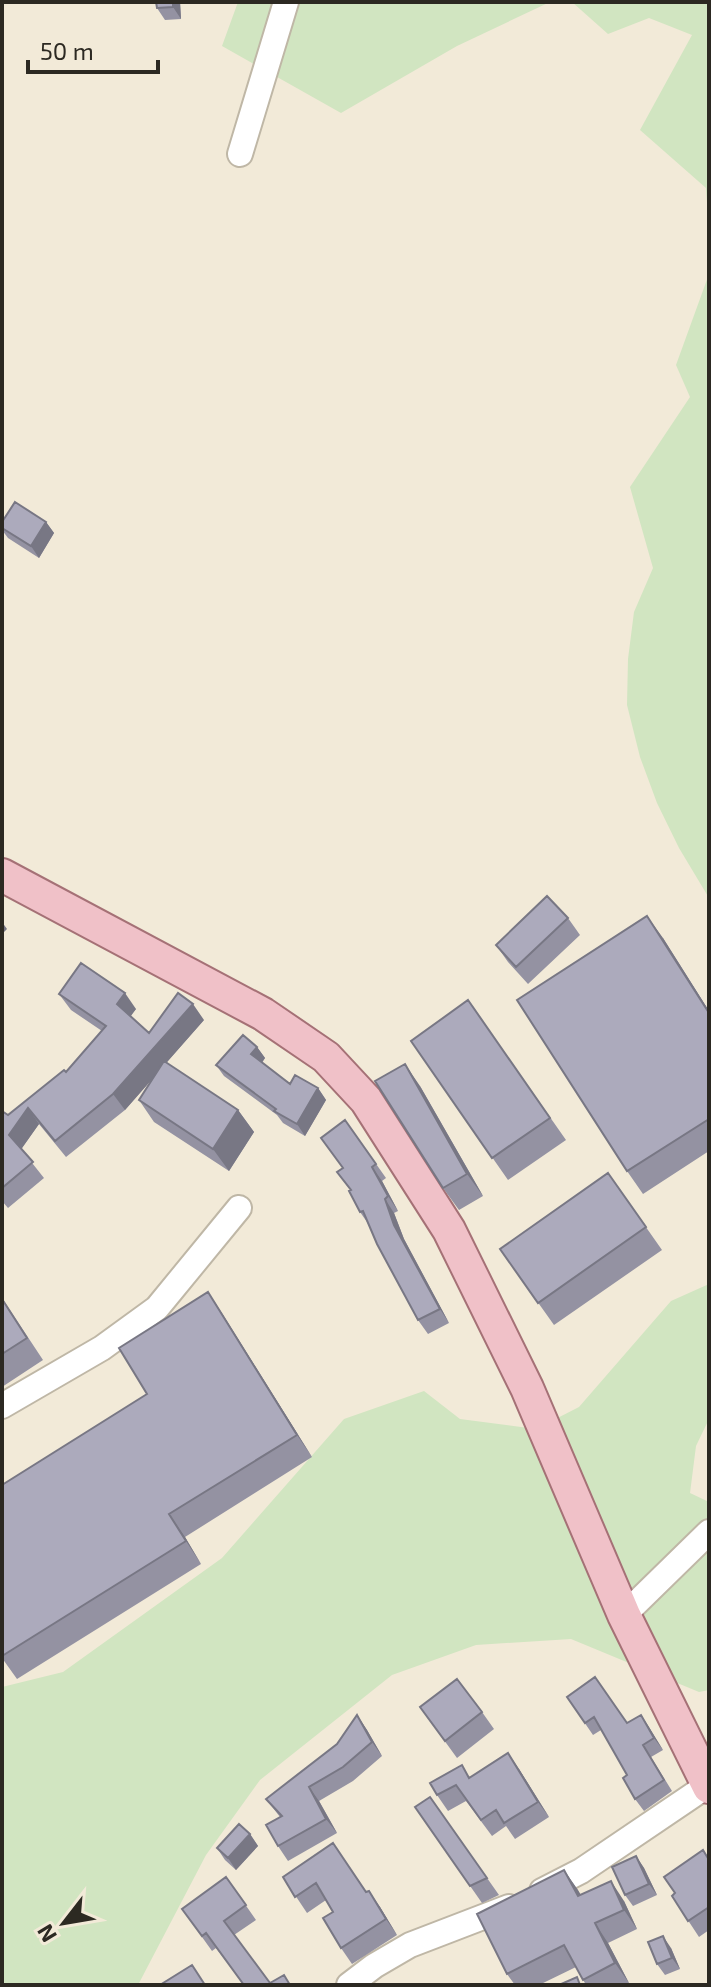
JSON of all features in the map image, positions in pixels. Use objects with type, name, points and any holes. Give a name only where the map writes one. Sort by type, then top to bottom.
[{"type":"main road","points":[[2,875],[263,1014],[326,1057],[366,1100],[449,1230],[527,1388],[624,1615],[706,1772]]},
{"type":"street","points":[[240,154],[286,2]]},
{"type":"street","points":[[2,1406],[102,1348],[157,1308],[239,1208]]},
{"type":"street","points":[[624,1615],[709,1532]]},
{"type":"street","points":[[349,1985],[410,1945],[495,1914],[581,1871],[706,1772]]},
{"type":"green space","points":[[238,2],[550,2],[457,46],[341,113],[222,46]]},
{"type":"green space","points":[[572,2],[709,2],[709,232],[706,188],[640,130],[692,35],[649,18],[608,34]]},
{"type":"green space","points":[[709,274],[709,898],[657,803],[640,757],[627,705],[628,659],[634,612],[653,568],[630,487],[690,397],[676,365]]},
{"type":"green space","points":[[709,1284],[709,1419],[696,1446],[690,1493],[709,1502],[709,1690],[699,1692],[571,1639],[476,1645],[392,1675],[260,1780],[206,1855],[138,1985],[2,1985],[2,1687],[63,1672],[222,1558],[344,1419],[424,1391],[460,1419],[536,1429],[579,1407],[671,1301]]},
{"type":"building","points":[[156,2],[173,2],[173,7],[157,8]]},
{"type":"building","points":[[15,502],[46,522],[31,546],[2,528],[2,522]]},
{"type":"building","points":[[547,896],[568,918],[516,967],[496,945]]},
{"type":"building","points":[[647,916],[709,1013],[709,1119],[627,1171],[517,1000]]},
{"type":"building","points":[[81,963],[125,993],[117,1004],[149,1033],[178,993],[193,1004],[113,1094],[55,1141],[28,1108],[9,1135],[33,1162],[2,1188],[2,1111],[8,1115],[64,1070],[66,1072],[106,1026],[59,994]]},
{"type":"building","points":[[468,1000],[550,1118],[492,1158],[411,1041]]},
{"type":"building","points":[[243,1035],[257,1047],[251,1054],[290,1084],[295,1075],[318,1088],[297,1124],[274,1111],[276,1109],[216,1065]]},
{"type":"building","points":[[164,1061],[238,1110],[213,1149],[139,1100]]},
{"type":"building","points":[[405,1064],[467,1174],[443,1188],[375,1081]]},
{"type":"building","points":[[345,1120],[376,1164],[372,1167],[388,1196],[385,1199],[394,1225],[440,1309],[418,1320],[363,1211],[360,1212],[351,1190],[337,1172],[343,1168],[321,1138]]},
{"type":"building","points":[[608,1173],[646,1227],[538,1303],[500,1249]]},
{"type":"building","points":[[208,1292],[297,1435],[169,1514],[186,1541],[2,1656],[2,1485],[147,1394],[119,1348]]},
{"type":"building","points":[[2,1299],[27,1338],[2,1354]]},
{"type":"building","points":[[595,1677],[627,1723],[641,1715],[654,1738],[643,1745],[664,1780],[635,1799],[623,1778],[627,1775],[594,1717],[585,1723],[567,1697]]},
{"type":"building","points":[[457,1679],[482,1712],[445,1741],[420,1707]]},
{"type":"building","points":[[357,1715],[372,1742],[343,1767],[309,1787],[326,1819],[278,1846],[266,1825],[282,1816],[266,1799],[337,1744]]},
{"type":"building","points":[[508,1753],[538,1802],[504,1823],[496,1810],[481,1820],[456,1785],[437,1795],[430,1783],[462,1765],[469,1778]]},
{"type":"building","points":[[430,1797],[487,1878],[470,1886],[415,1807]]},
{"type":"building","points":[[239,1824],[250,1834],[228,1858],[217,1848]]},
{"type":"building","points":[[333,1843],[386,1919],[341,1948],[323,1918],[333,1912],[316,1883],[295,1897],[283,1877]]},
{"type":"building","points":[[703,1850],[709,1860],[709,1907],[688,1921],[664,1877]]},
{"type":"building","points":[[636,1856],[649,1884],[625,1895],[612,1867]]},
{"type":"building","points":[[564,1870],[578,1896],[611,1881],[624,1910],[595,1923],[615,1963],[583,1980],[564,1945],[507,1974],[477,1914]]},
{"type":"building","points":[[226,1877],[246,1905],[224,1921],[270,1983],[284,1975],[290,1985],[244,1985],[206,1933],[202,1936],[182,1909]]},
{"type":"building","points":[[663,1936],[672,1958],[657,1964],[648,1942]]},
{"type":"building","points":[[192,1965],[205,1985],[160,1985]]},
{"type":"building","points":[[577,1977],[580,1985],[559,1985]]}]
